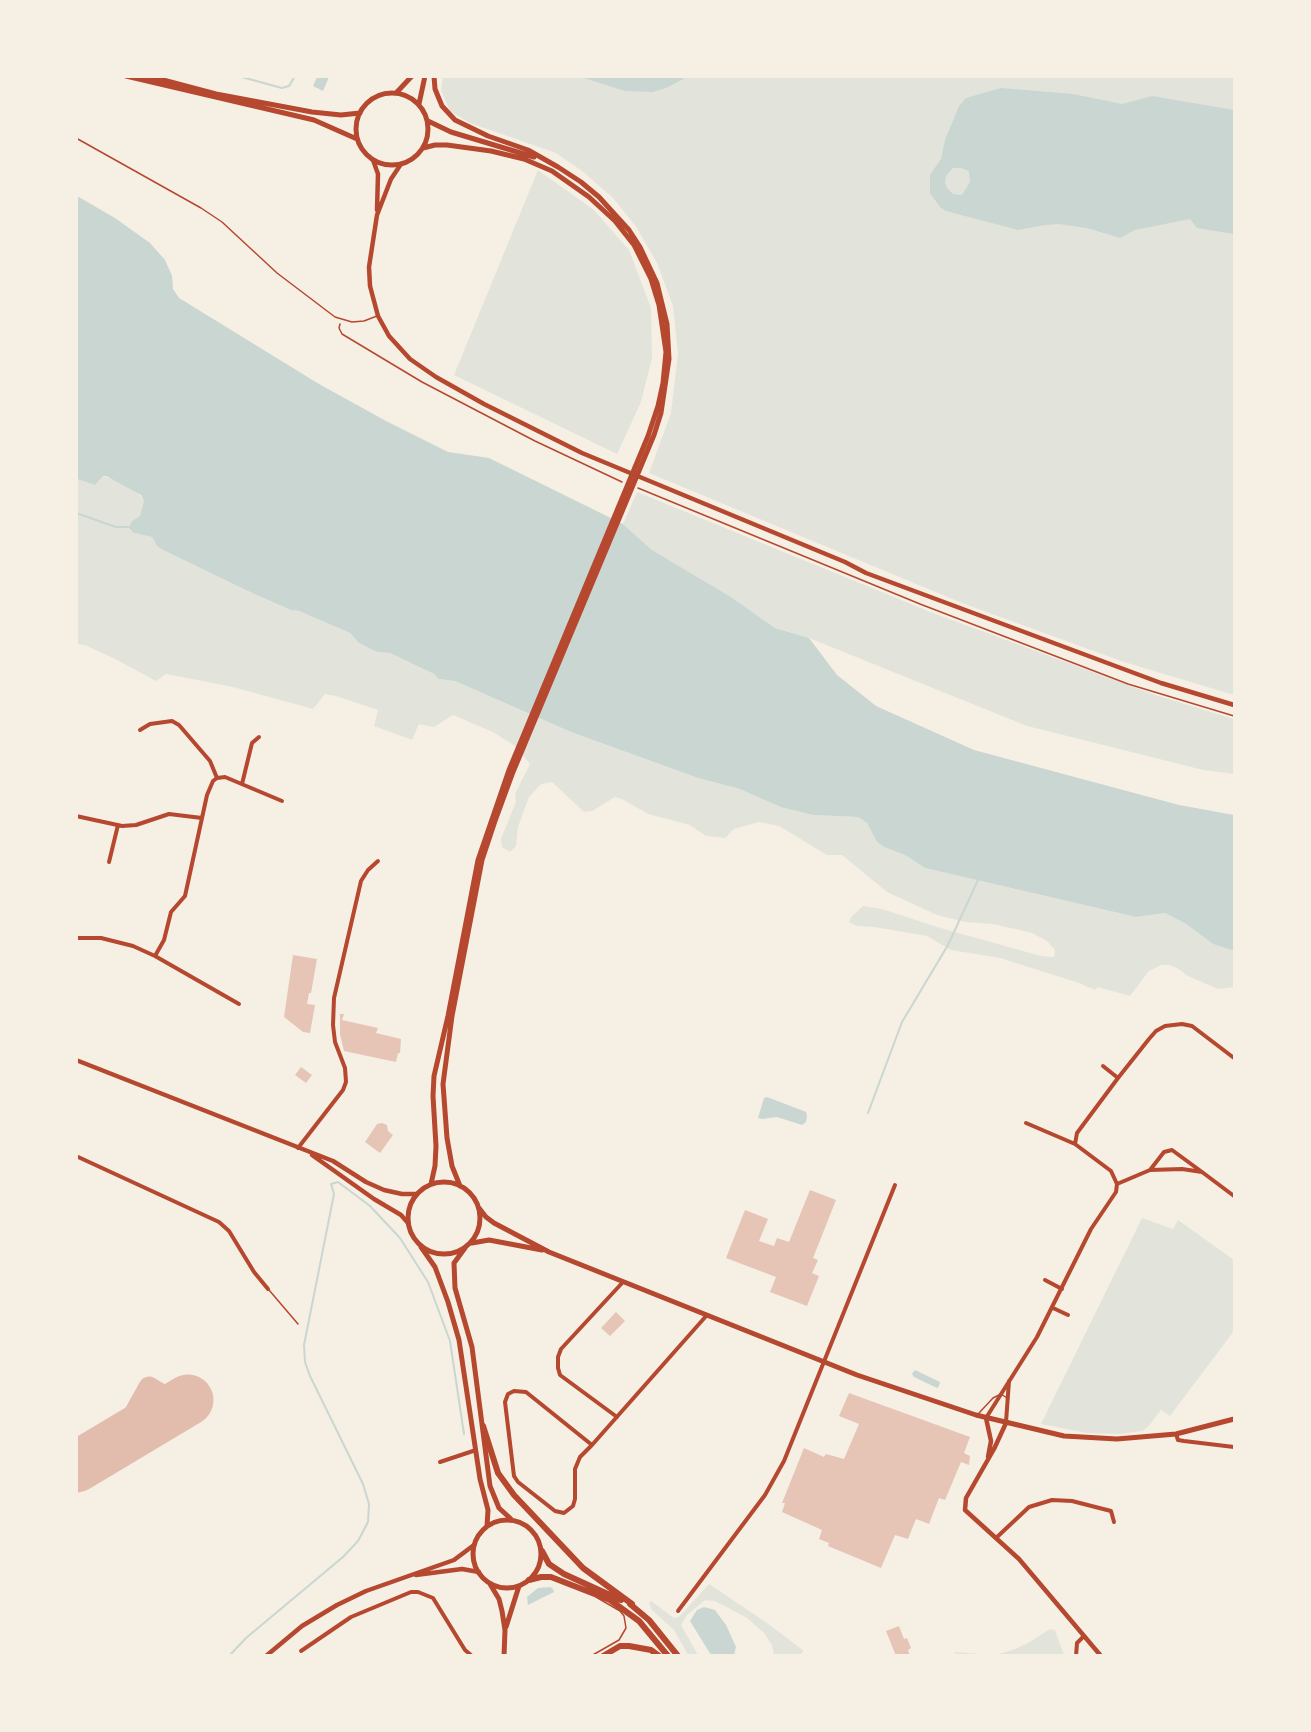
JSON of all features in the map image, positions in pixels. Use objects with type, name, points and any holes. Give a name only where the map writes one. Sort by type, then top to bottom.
[{"type":"highway","points":[[483,1426],[498,1473],[514,1495],[583,1568],[650,1620],[678,1656]]},
{"type":"highway","points":[[542,1551],[549,1564],[564,1574],[632,1604]]},
{"type":"highway","points":[[529,1580],[551,1577],[610,1600],[626,1610],[660,1644],[668,1656]]},
{"type":"highway","points":[[603,1656],[620,1646],[651,1650],[659,1656]]},
{"type":"main road","points":[[126,76],[314,120],[357,138]]},
{"type":"main road","points":[[148,76],[216,94],[312,112],[341,115],[360,113]]},
{"type":"main road","points":[[397,92],[412,76]]},
{"type":"main road","points":[[419,104],[425,76]]},
{"type":"main road","points":[[431,1184],[435,1166],[433,1096],[437,1056],[448,1016],[478,860],[511,771],[661,412],[669,366],[667,324],[657,283],[640,247],[624,224],[599,197],[558,167],[528,150],[461,124],[442,106],[435,89],[434,76]]},
{"type":"main road","points":[[397,92],[409,96],[419,104],[428,122],[427,140],[423,148],[410,161],[391,165],[374,160],[361,147],[357,138],[357,121],[360,113],[375,97],[386,93],[397,92]]},
{"type":"main road","points":[[428,122],[451,132],[525,153],[558,167]]},
{"type":"main road","points":[[423,148],[447,145],[491,151],[524,159],[552,171],[573,184],[604,210],[634,245],[651,279],[665,336],[663,383],[645,450]]},
{"type":"main road","points":[[460,1186],[452,1166],[444,1115],[445,1060],[482,860],[511,771]]},
{"type":"main road","points":[[488,1526],[488,1510],[480,1479],[462,1352],[435,1267],[415,1240],[408,1223],[408,1213],[417,1194],[431,1184],[451,1182],[469,1191],[486,1217],[549,1252],[823,1361],[1006,1424],[1085,1438],[1135,1439],[1176,1434],[1234,1419]]},
{"type":"main road","points":[[421,1247],[431,1253],[443,1255],[465,1248],[478,1232],[479,1208]]},
{"type":"main road","points":[[471,1243],[489,1239],[549,1252]]},
{"type":"main road","points":[[465,1248],[454,1263],[455,1288],[472,1347],[490,1486],[499,1508],[510,1519]]},
{"type":"main road","points":[[489,1583],[508,1588],[519,1586],[536,1572],[542,1551],[535,1533],[520,1522],[510,1519],[495,1522],[479,1534],[474,1545],[473,1554],[479,1572],[499,1599],[505,1629],[504,1656]]},
{"type":"main road","points":[[505,1629],[519,1586]]},
{"type":"street","points":[[374,160],[378,174],[376,215],[369,267],[370,286],[378,316],[398,346],[410,359],[436,377],[526,426],[626,472],[673,489],[866,573],[1161,683],[1234,705]]},
{"type":"street","points":[[376,215],[391,179],[401,164]]},
{"type":"street","points":[[140,730],[150,723],[172,721],[179,725],[210,761],[217,778]]},
{"type":"street","points":[[242,784],[252,743],[259,737]]},
{"type":"street","points":[[155,956],[164,940],[171,912],[184,896],[211,785],[217,778],[225,777],[282,801]]},
{"type":"street","points":[[76,816],[118,825],[136,825],[169,814],[202,818]]},
{"type":"street","points":[[110,862],[118,825]]},
{"type":"street","points":[[298,1148],[343,1090],[346,1082],[347,1075],[334,1033],[334,998],[361,881],[378,861]]},
{"type":"street","points":[[76,938],[113,940],[155,956],[240,1005]]},
{"type":"street","points":[[1075,1144],[1077,1133],[1156,1032],[1174,1024],[1192,1026],[1234,1058]]},
{"type":"street","points":[[76,1060],[333,1161],[366,1182],[384,1190],[402,1194],[417,1194]]},
{"type":"street","points":[[1103,1066],[1118,1078]]},
{"type":"street","points":[[985,1465],[991,1441],[986,1418],[1053,1308],[1091,1229],[1116,1192],[1117,1184],[1111,1172],[1075,1144],[1026,1123]]},
{"type":"street","points":[[304,1150],[393,1209],[408,1223]]},
{"type":"street","points":[[1150,1170],[1164,1152],[1172,1150],[1234,1196]]},
{"type":"street","points":[[76,1156],[219,1222],[229,1232],[254,1272],[268,1289]]},
{"type":"street","points":[[1117,1184],[1150,1170],[1172,1168],[1202,1172]]},
{"type":"street","points":[[678,1611],[773,1483],[784,1461],[895,1185]]},
{"type":"street","points":[[1045,1280],[1062,1289]]},
{"type":"street","points":[[617,1417],[560,1376],[558,1357],[561,1349],[624,1281]]},
{"type":"street","points":[[1053,1308],[1068,1315]]},
{"type":"street","points":[[592,1444],[526,1392],[514,1391],[508,1394],[505,1402],[514,1476],[518,1482],[555,1512],[564,1513],[573,1506],[575,1499],[577,1464],[580,1457],[617,1417],[708,1315]]},
{"type":"street","points":[[1009,1381],[1006,1424],[966,1498],[964,1506],[967,1513],[1033,1574],[1101,1656]]},
{"type":"street","points":[[1176,1434],[1178,1440],[1234,1447]]},
{"type":"street","points":[[440,1462],[476,1450]]},
{"type":"street","points":[[996,1538],[1029,1508],[1052,1500],[1072,1501],[1111,1511],[1114,1522]]},
{"type":"street","points":[[267,1656],[302,1626],[337,1605],[366,1591],[454,1560],[474,1545]]},
{"type":"street","points":[[401,1578],[448,1570],[462,1569],[479,1572]]},
{"type":"street","points":[[301,1651],[351,1617],[411,1592],[418,1592],[433,1598],[465,1650],[472,1656]]},
{"type":"street","points":[[1076,1656],[1077,1643],[1083,1637]]},
{"type":"lane","points":[[76,138],[222,222],[277,273],[335,317],[352,322],[378,316]]},
{"type":"lane","points":[[268,1289],[298,1324]]},
{"type":"lane","points":[[976,1415],[993,1398],[1001,1394],[1008,1398]]},
{"type":"lane","points":[[588,1591],[620,1611],[624,1616],[626,1628],[619,1640],[591,1656]]},
{"type":"path","points":[[340,323],[339,328],[342,334],[422,382],[601,472],[920,604],[1128,684],[1234,716]]},
{"type":"shaded area","points":[[443,76],[1234,77],[1234,695],[1121,661],[962,603],[649,473],[671,413],[678,353],[673,306],[657,263],[637,228],[613,198],[582,171],[556,153],[470,123],[450,111],[441,90]]},
{"type":"shaded area","points":[[687,76],[666,88],[653,92],[625,91],[581,77]]},
{"type":"shaded area","points":[[317,77],[329,77],[323,91],[313,86]]},
{"type":"shaded area","points":[[1001,88],[1073,94],[1122,104],[1152,96],[1234,110],[1234,234],[1197,228],[1190,219],[1135,230],[1120,238],[1087,228],[1059,224],[1018,230],[946,211],[940,207],[930,193],[930,175],[941,159],[945,140],[959,106],[966,98]],"holes":[[[953,168],[969,171],[970,182],[962,195],[953,194],[947,188],[946,176]]]},
{"type":"shaded area","points":[[538,170],[594,210],[629,250],[651,308],[652,358],[641,402],[617,454],[454,375]]},
{"type":"shaded area","points":[[77,196],[115,218],[150,243],[165,260],[172,276],[173,289],[179,298],[319,384],[386,421],[448,452],[489,458],[623,524],[652,550],[731,597],[775,628],[809,638],[837,675],[876,706],[974,750],[1179,805],[1234,815],[1234,951],[1213,944],[1186,924],[1165,913],[1136,917],[925,868],[905,855],[877,842],[867,823],[858,817],[813,815],[781,807],[740,789],[698,778],[571,732],[455,681],[439,679],[434,674],[390,653],[377,652],[359,643],[350,633],[252,593],[163,550],[157,546],[152,537],[134,533],[129,528],[132,521],[140,516],[144,501],[141,495],[106,476],[103,476],[95,485],[77,479]]},
{"type":"shaded area","points":[[103,476],[124,484],[137,492],[144,501],[140,516],[132,521],[134,533],[152,537],[157,546],[163,550],[252,593],[350,633],[359,643],[377,652],[390,653],[440,679],[455,681],[571,732],[698,778],[740,789],[813,815],[858,817],[867,823],[877,842],[905,855],[925,868],[1136,917],[1165,913],[1186,924],[1213,944],[1234,951],[1234,987],[1218,989],[1188,976],[1177,968],[1161,965],[1149,971],[1130,996],[1098,987],[1095,990],[1000,958],[951,950],[927,936],[857,926],[849,922],[863,906],[882,909],[1041,956],[1054,957],[1055,950],[1047,941],[1032,933],[937,915],[887,892],[842,855],[827,855],[779,826],[759,822],[734,829],[725,838],[706,836],[690,825],[648,814],[615,797],[592,811],[584,812],[552,782],[541,784],[529,797],[518,827],[516,846],[510,852],[502,847],[501,839],[516,802],[515,794],[530,764],[515,746],[493,732],[453,715],[434,727],[419,724],[412,740],[374,726],[378,710],[336,696],[325,694],[313,709],[233,687],[166,674],[156,681],[113,658],[85,645],[77,644],[77,479],[95,485]]},
{"type":"shaded area","points":[[637,492],[933,613],[1155,695],[1234,719],[1234,774],[1203,770],[1027,726],[809,638],[775,628],[731,597],[652,550],[623,524]]},
{"type":"shaded area","points":[[767,1097],[806,1112],[806,1122],[802,1125],[777,1117],[758,1118],[764,1098]]},
{"type":"shaded area","points":[[1142,1218],[1173,1229],[1178,1220],[1234,1260],[1234,1331],[1170,1416],[1161,1410],[1142,1431],[1119,1434],[1087,1433],[1041,1424]]},
{"type":"shaded area","points":[[915,1370],[940,1382],[939,1386],[937,1388],[914,1377],[912,1374]]},
{"type":"shaded area","points":[[709,1584],[804,1651],[800,1655],[774,1655],[772,1645],[764,1633],[747,1618],[715,1601],[705,1600],[687,1615],[681,1625],[698,1655],[688,1655],[674,1630],[652,1610],[649,1603],[651,1601],[674,1618],[679,1617]]},
{"type":"shaded area","points":[[550,1587],[554,1592],[528,1605],[527,1597],[538,1588]]},
{"type":"shaded area","points":[[704,1607],[715,1610],[726,1625],[736,1647],[734,1655],[711,1655],[690,1621],[697,1610]]},
{"type":"shaded area","points":[[1050,1629],[1055,1630],[1064,1655],[956,1656],[955,1652],[995,1655],[1013,1650]]},
{"type":"building","points":[[293,955],[317,959],[307,1004],[315,1005],[310,1033],[303,1032],[284,1017]]},
{"type":"building","points":[[340,1014],[344,1014],[342,1020],[378,1028],[376,1033],[401,1039],[400,1053],[398,1053],[396,1062],[344,1051],[340,1034]]},
{"type":"building","points":[[301,1067],[312,1075],[306,1083],[295,1075]]},
{"type":"building","points":[[377,1124],[387,1125],[388,1131],[393,1135],[380,1153],[365,1142]]},
{"type":"building","points":[[810,1190],[836,1200],[813,1258],[818,1260],[812,1273],[819,1276],[807,1306],[770,1292],[776,1277],[726,1258],[745,1210],[768,1219],[759,1241],[774,1246],[777,1238],[789,1242]]},
{"type":"building","points":[[616,1312],[625,1321],[610,1336],[601,1328]]},
{"type":"building","points":[[849,1393],[970,1437],[964,1453],[970,1456],[969,1465],[961,1462],[945,1500],[939,1498],[929,1524],[916,1519],[908,1539],[895,1535],[881,1568],[828,1546],[829,1543],[819,1539],[822,1530],[782,1512],[785,1503],[782,1503],[804,1448],[824,1457],[826,1454],[844,1459],[859,1424],[839,1416]]},
{"type":"building","points":[[899,1626],[904,1639],[907,1638],[911,1648],[908,1650],[910,1656],[896,1656],[886,1631]]},
{"type":"waterway","points":[[238,76],[282,88],[289,86],[295,76]]},
{"type":"waterway","points":[[76,513],[116,527],[131,527]]},
{"type":"waterway","points":[[868,1113],[902,1022],[948,945],[978,880]]},
{"type":"waterway","points":[[229,1656],[246,1638],[343,1557],[358,1541],[368,1522],[369,1504],[363,1484],[305,1362],[304,1345],[334,1194],[331,1184],[338,1182],[370,1206],[400,1238],[428,1282],[450,1341],[464,1434]]},
{"type":"taxiway","points":[[109,1447],[123,1434],[149,1387],[164,1396],[168,1407],[162,1421],[156,1425],[148,1424]]},
{"type":"runway","points":[[76,1467],[188,1400]]}]
